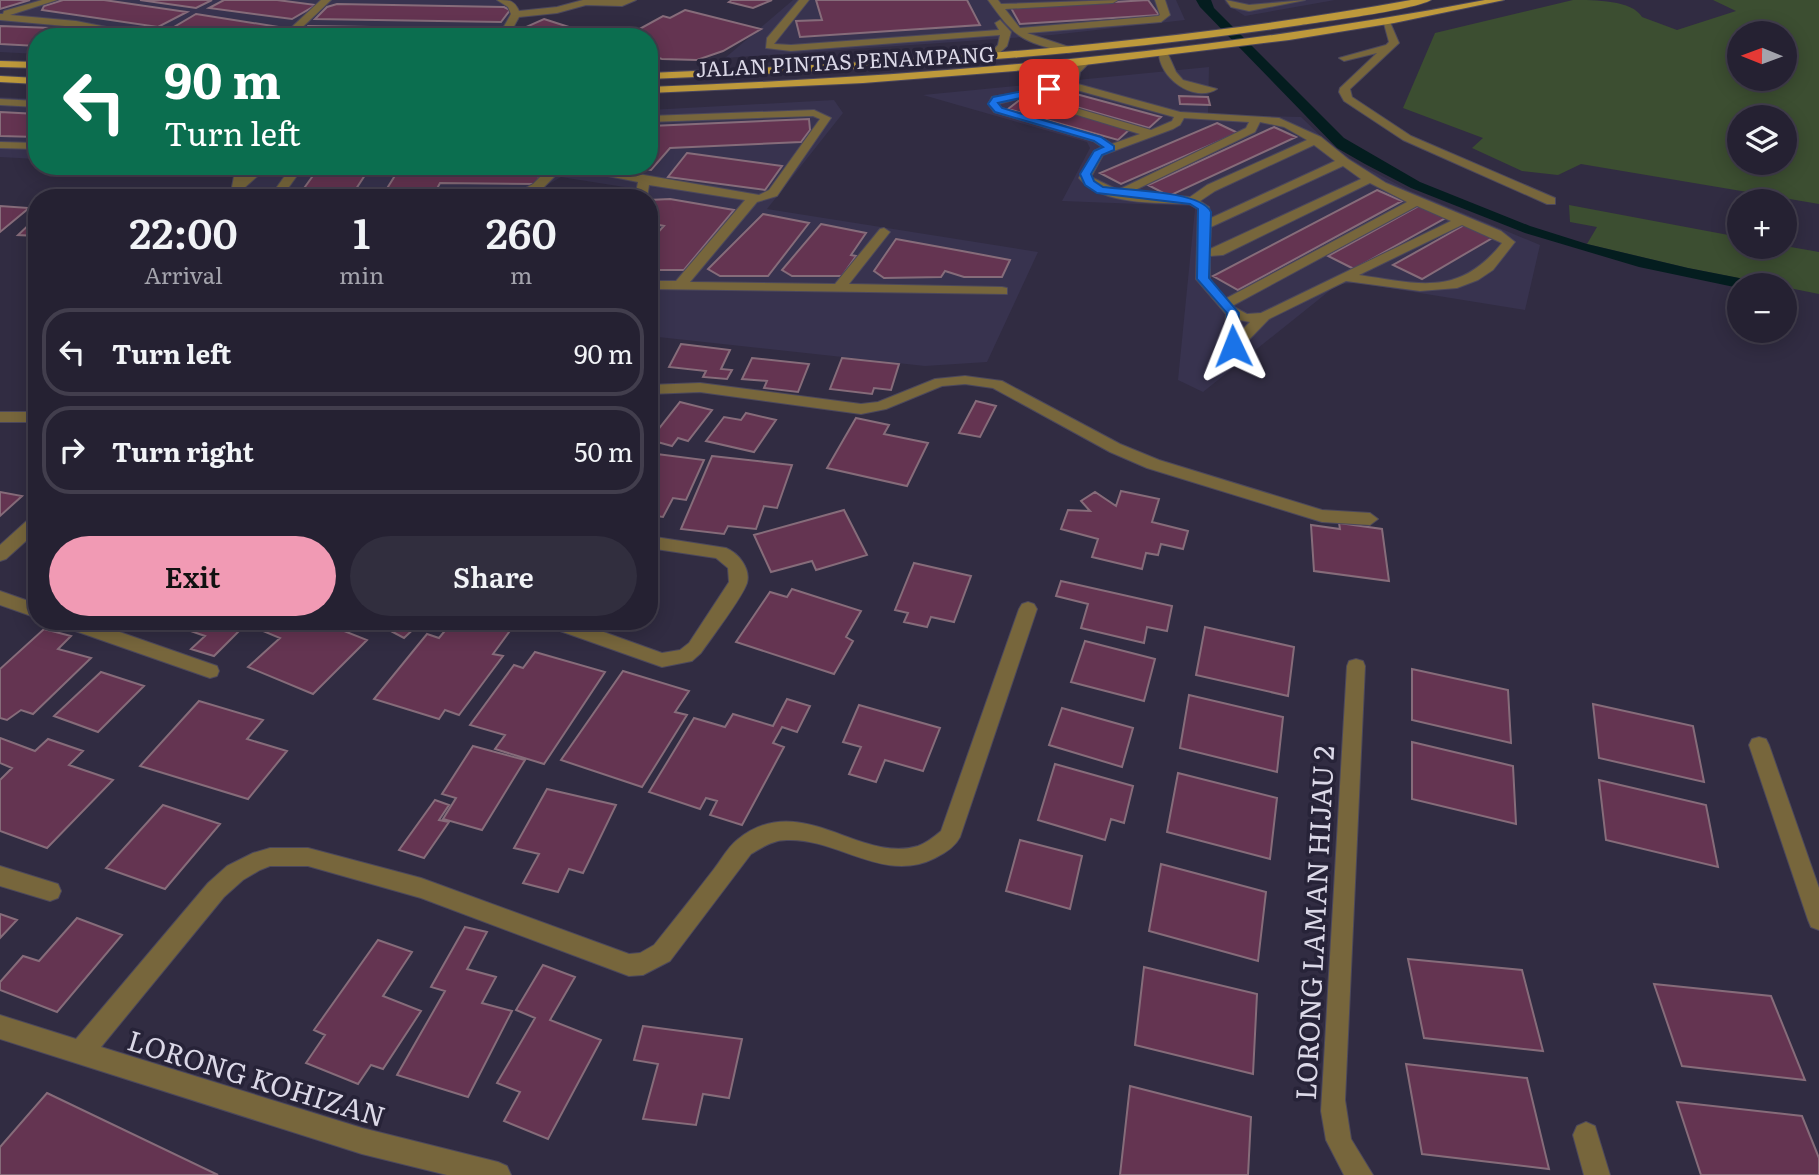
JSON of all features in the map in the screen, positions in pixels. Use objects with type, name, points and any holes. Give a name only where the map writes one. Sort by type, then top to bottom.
[{"type":"main road","name":"JALAN PINTAS PENAMPANG","points":[[658,76],[992,58],[1216,34],[1426,0]]},
{"type":"main road","name":"JALAN PINTAS PENAMPANG","points":[[658,90],[828,83],[1031,69],[1260,41],[1386,22],[1499,0]]},
{"type":"main road","points":[[0,64],[28,65]]},
{"type":"main road","points":[[0,79],[28,81]]},
{"type":"street","points":[[0,16],[52,0]]},
{"type":"street","points":[[296,28],[326,0]]},
{"type":"street","points":[[502,0],[512,5],[516,14]]},
{"type":"street","points":[[516,14],[557,10],[586,2],[622,3],[631,0]]},
{"type":"street","points":[[804,0],[769,40],[768,44],[772,48],[1161,19],[1165,15],[1160,0]]},
{"type":"street","points":[[985,0],[1011,32],[1032,41],[1068,50]]},
{"type":"street","points":[[1011,32],[996,3],[1113,0]]},
{"type":"street","points":[[1231,0],[1234,5],[1249,8],[1300,0]]},
{"type":"street","points":[[508,28],[516,14]]},
{"type":"street","points":[[0,16],[100,28]]},
{"type":"street","points":[[1386,22],[1393,35],[1392,46],[1345,88],[1348,99],[1407,138],[1550,201]]},
{"type":"street","points":[[992,58],[1011,32]]},
{"type":"street","points":[[1344,58],[1392,46]]},
{"type":"street","points":[[1163,54],[1171,78],[1182,85],[1212,89]]},
{"type":"street","points":[[1073,86],[1075,71],[1084,63]]},
{"type":"street","points":[[1031,69],[1052,75],[1060,86]]},
{"type":"street","points":[[1111,148],[1097,139],[994,107],[993,104],[996,99],[1060,86],[1073,86],[1180,115],[1269,118],[1290,124],[1317,139],[1342,162],[1370,179],[1497,233],[1509,242],[1487,269],[1448,286],[1429,287],[1346,277]]},
{"type":"street","points":[[1020,94],[1153,134]]},
{"type":"street","points":[[0,102],[28,104]]},
{"type":"street","points":[[623,175],[753,200],[773,193],[826,118],[814,113],[658,119]]},
{"type":"street","points":[[1180,115],[1176,123],[1153,134],[1098,153],[1085,178],[1101,190],[1192,201],[1203,207],[1203,279],[1228,309],[1247,318],[1264,316]]},
{"type":"street","points":[[1121,194],[1140,182],[1251,130],[1256,119]]},
{"type":"street","points":[[1192,201],[1211,188],[1317,139]]},
{"type":"street","points":[[0,145],[28,146]]},
{"type":"street","points":[[1205,225],[1342,162]]},
{"type":"street","points":[[238,189],[253,175]]},
{"type":"street","points":[[533,189],[549,175]]},
{"type":"street","points":[[1204,253],[1218,252],[1370,179]]},
{"type":"street","points":[[642,189],[644,180]]},
{"type":"street","points":[[679,286],[753,200]]},
{"type":"street","points":[[1228,309],[1418,201]]},
{"type":"street","points":[[1228,309],[1231,340],[1236,346],[1264,316],[1462,220]]},
{"type":"street","points":[[839,288],[884,232]]},
{"type":"street","points":[[658,285],[1002,291]]},
{"type":"street","points":[[658,390],[715,390],[861,409],[881,406],[940,382],[987,382],[1008,389],[1115,448],[1153,464],[1321,516],[1370,519]]},
{"type":"street","points":[[0,417],[28,417]]},
{"type":"street","points":[[0,555],[28,529]]},
{"type":"street","points":[[577,630],[662,660],[685,656],[695,648],[738,583],[739,573],[734,563],[724,554],[658,543]]},
{"type":"street","points":[[0,598],[28,608]]},
{"type":"street","points":[[80,1054],[216,890],[235,873],[270,857],[308,857],[421,888],[629,965],[643,964],[662,953],[744,847],[754,838],[768,833],[803,831],[893,857],[916,856],[935,849],[949,837],[1028,609]]},
{"type":"street","points":[[93,630],[210,671]]},
{"type":"street","name":"LORONG LAMAN HIJAU 2","points":[[1356,666],[1333,1126],[1339,1144],[1360,1175]]},
{"type":"street","points":[[1759,744],[1819,920]]},
{"type":"street","points":[[0,876],[50,891]]},
{"type":"street","name":"LORONG KOHIZAN","points":[[0,1027],[362,1141],[498,1175]]},
{"type":"street","points":[[1586,1135],[1597,1175]]},
{"type":"shaded area","points":[[0,0],[324,0],[297,28],[28,28],[28,54],[0,52]]},
{"type":"shaded area","points":[[327,0],[504,0],[519,8],[505,28],[302,28]]},
{"type":"shaded area","points":[[793,0],[1176,0],[1185,20],[1052,35],[725,58]]},
{"type":"shaded area","points":[[1196,0],[1211,0],[1214,8],[1344,138],[1420,182],[1530,226],[1587,244],[1727,276],[1727,285],[1639,267],[1525,233],[1411,188],[1365,164],[1337,148]]},
{"type":"shaded area","points":[[1224,0],[1335,0],[1245,16]]},
{"type":"shaded area","points":[[1209,67],[1208,115],[1301,117],[1333,148],[1361,165],[1408,190],[1540,245],[1525,310],[1358,283],[1338,284],[1203,392],[1178,380],[1195,209],[1191,206],[1062,201],[1090,148],[1087,142],[923,95]]},
{"type":"shaded area","points":[[0,97],[28,99],[28,159],[0,157]]},
{"type":"shaded area","points":[[834,100],[843,113],[767,209],[1038,252],[987,362],[925,366],[658,337],[658,189],[637,189],[561,177],[540,189],[245,189],[256,175],[658,175],[658,110]]},
{"type":"green space","points":[[1573,0],[1622,4],[1637,11],[1642,17],[1677,30],[1736,11],[1713,0],[1819,0],[1819,204],[1797,200],[1797,189],[1730,189],[1581,164],[1558,175],[1522,171],[1472,148],[1483,138],[1403,108],[1435,33]]},
{"type":"green space","points":[[1569,205],[1727,235],[1727,259],[1797,259],[1797,248],[1819,252],[1819,294],[1797,290],[1797,273],[1727,273],[1727,276],[1587,244],[1597,227],[1570,222]]},
{"type":"building","points":[[0,0],[30,0],[0,9]]},
{"type":"building","points":[[63,0],[104,0],[187,12],[158,27],[42,10],[44,6]]},
{"type":"building","points":[[140,0],[212,0],[196,8]]},
{"type":"building","points":[[224,0],[277,0],[316,5],[292,19],[209,8]]},
{"type":"building","points":[[772,0],[753,8],[729,2]]},
{"type":"building","points":[[816,0],[967,0],[980,25],[800,37],[796,21],[822,20]]},
{"type":"building","points":[[1148,0],[1159,15],[1020,24],[1011,8]]},
{"type":"building","points":[[337,4],[504,7],[510,10],[501,22],[315,19],[327,7]]},
{"type":"building","points":[[685,10],[761,29],[723,51],[697,60],[662,59],[658,58],[658,28],[641,28],[663,16],[670,18]]},
{"type":"building","points":[[196,14],[279,27],[277,28],[172,28]]},
{"type":"building","points":[[544,19],[572,28],[524,28]]},
{"type":"building","points":[[0,26],[51,28],[28,28],[28,46],[0,44]]},
{"type":"building","points":[[308,26],[434,28],[306,28]]},
{"type":"building","points":[[1065,91],[1161,117],[1149,128],[1052,100]]},
{"type":"building","points":[[1179,96],[1208,97],[1210,105],[1180,104]]},
{"type":"building","points":[[1021,99],[1130,129],[1118,140],[1008,109]]},
{"type":"building","points":[[0,112],[28,114],[28,137],[0,136]]},
{"type":"building","points":[[809,119],[810,130],[801,142],[670,148],[658,162],[658,126]]},
{"type":"building","points":[[1217,123],[1238,133],[1121,184],[1100,173]]},
{"type":"building","points":[[1274,127],[1296,137],[1169,196],[1148,185]]},
{"type":"building","points":[[687,153],[782,166],[765,190],[668,177]]},
{"type":"building","points":[[314,175],[365,175],[356,189],[303,189]]},
{"type":"building","points":[[395,175],[540,175],[536,184],[440,183],[437,189],[387,189]]},
{"type":"building","points":[[1377,190],[1402,201],[1238,290],[1213,276]]},
{"type":"building","points":[[670,199],[734,210],[684,270],[658,270],[658,232],[664,226],[658,225],[658,200]]},
{"type":"building","points":[[1422,204],[1449,216],[1354,269],[1328,256]]},
{"type":"building","points":[[0,206],[28,208],[28,209],[0,232]]},
{"type":"building","points":[[763,214],[809,223],[768,276],[720,276],[708,269]]},
{"type":"building","points":[[821,224],[866,233],[851,255],[856,256],[842,276],[792,276],[782,270]]},
{"type":"building","points":[[1466,224],[1494,237],[1422,279],[1393,265]]},
{"type":"building","points":[[28,226],[28,236],[18,235]]},
{"type":"building","points":[[896,239],[1010,260],[1002,277],[964,277],[945,271],[941,277],[884,278],[874,271]]},
{"type":"building","points":[[681,344],[730,350],[721,369],[732,370],[727,379],[703,377],[706,371],[669,367]]},
{"type":"building","points":[[752,358],[809,364],[798,392],[764,388],[767,381],[742,379]]},
{"type":"building","points":[[842,358],[899,364],[891,390],[874,388],[872,394],[830,389]]},
{"type":"building","points":[[976,401],[996,406],[980,437],[959,433]]},
{"type":"building","points":[[680,402],[712,410],[688,441],[678,438],[672,446],[658,442],[658,430]]},
{"type":"building","points":[[746,413],[776,420],[754,452],[706,441],[724,417],[741,420]]},
{"type":"building","points":[[856,418],[889,425],[884,434],[928,443],[907,486],[827,468]]},
{"type":"building","points":[[658,454],[704,460],[686,500],[673,498],[663,517],[658,516]]},
{"type":"building","points":[[712,456],[792,465],[777,508],[764,506],[756,529],[728,526],[724,534],[681,529]]},
{"type":"building","points":[[1121,491],[1159,499],[1152,522],[1188,531],[1183,549],[1161,544],[1158,555],[1146,553],[1142,569],[1092,557],[1098,539],[1061,529],[1068,510],[1090,511],[1081,501],[1095,492],[1116,506]]},
{"type":"building","points":[[0,492],[22,496],[0,516]]},
{"type":"building","points":[[844,510],[867,555],[816,570],[812,561],[771,572],[754,535]]},
{"type":"building","points":[[1339,523],[1382,529],[1389,581],[1314,571],[1311,525],[1340,529]]},
{"type":"building","points":[[914,563],[971,576],[954,622],[931,617],[927,627],[904,622],[908,613],[895,610]]},
{"type":"building","points":[[1061,581],[1172,606],[1167,631],[1147,627],[1144,643],[1081,628],[1088,604],[1056,596]]},
{"type":"building","points":[[792,589],[861,611],[846,637],[853,641],[834,674],[736,642],[770,592],[787,597]]},
{"type":"building","points":[[1205,627],[1294,647],[1288,696],[1196,675]]},
{"type":"building","points":[[43,630],[71,636],[58,649],[91,658],[33,714],[21,710],[7,720],[0,718],[0,669]]},
{"type":"building","points":[[188,630],[240,630],[214,656],[191,649],[205,636]]},
{"type":"building","points":[[342,630],[367,640],[313,694],[248,667],[280,638],[263,631]]},
{"type":"building","points":[[389,630],[412,630],[404,638]]},
{"type":"building","points":[[446,630],[511,630],[493,654],[503,656],[459,715],[445,710],[439,719],[374,699],[427,634],[439,638]]},
{"type":"building","points":[[1085,641],[1155,659],[1144,701],[1071,682]]},
{"type":"building","points":[[535,652],[605,672],[544,764],[495,749],[505,735],[470,725],[514,665],[523,668]]},
{"type":"building","points":[[1412,669],[1508,690],[1511,743],[1412,720]]},
{"type":"building","points":[[623,671],[689,691],[675,712],[687,715],[642,787],[561,760]]},
{"type":"building","points":[[101,672],[144,686],[98,732],[54,716]]},
{"type":"building","points":[[1189,695],[1283,717],[1277,772],[1180,748]]},
{"type":"building","points":[[787,699],[810,706],[797,732],[782,727],[773,743],[784,747],[742,825],[710,815],[717,801],[706,798],[700,809],[649,792],[694,718],[725,727],[733,714],[773,726]]},
{"type":"building","points":[[199,701],[263,720],[247,739],[287,751],[248,799],[140,766]]},
{"type":"building","points":[[1593,704],[1693,726],[1704,782],[1599,758]]},
{"type":"building","points":[[859,705],[940,728],[923,771],[885,760],[876,782],[849,774],[861,747],[843,742]]},
{"type":"building","points":[[1062,708],[1133,728],[1122,767],[1049,745]]},
{"type":"building","points":[[0,738],[35,751],[48,739],[83,751],[69,765],[113,780],[47,848],[0,831],[0,780],[12,768],[0,763]]},
{"type":"building","points":[[1412,742],[1513,766],[1516,824],[1412,799]]},
{"type":"building","points":[[473,746],[525,760],[482,830],[443,819],[456,798],[442,794]]},
{"type":"building","points":[[1055,764],[1133,786],[1124,823],[1111,819],[1105,840],[1038,820]]},
{"type":"building","points":[[1178,773],[1277,798],[1270,859],[1167,832]]},
{"type":"building","points":[[1599,780],[1706,805],[1718,867],[1606,840]]},
{"type":"building","points":[[547,789],[616,805],[583,873],[569,869],[558,892],[523,883],[539,854],[514,848]]},
{"type":"building","points":[[435,800],[449,805],[439,820],[449,822],[424,858],[399,850]]},
{"type":"building","points":[[163,805],[220,824],[165,889],[106,868]]},
{"type":"building","points":[[1020,840],[1082,856],[1070,909],[1006,891]]},
{"type":"building","points":[[1161,864],[1266,892],[1258,961],[1149,931]]},
{"type":"building","points":[[0,914],[17,920],[0,938]]},
{"type":"building","points":[[77,918],[122,935],[57,1012],[0,990],[0,982],[23,956],[39,961]]},
{"type":"building","points":[[465,927],[487,932],[467,969],[496,977],[482,1003],[512,1011],[468,1097],[397,1075],[445,991],[431,987]]},
{"type":"building","points":[[378,940],[412,952],[383,996],[421,1011],[383,1069],[371,1065],[358,1084],[306,1063],[325,1035],[314,1030]]},
{"type":"building","points":[[1408,959],[1522,970],[1543,1051],[1424,1038]]},
{"type":"building","points":[[543,965],[575,977],[550,1020],[601,1040],[548,1139],[504,1121],[520,1092],[497,1083],[535,1018],[516,1010]]},
{"type":"building","points":[[1144,967],[1257,994],[1253,1074],[1135,1045]]},
{"type":"building","points":[[1654,984],[1771,996],[1805,1080],[1682,1066]]},
{"type":"building","points":[[643,1026],[742,1039],[729,1098],[703,1094],[696,1125],[643,1119],[658,1064],[634,1060]]},
{"type":"building","points":[[1406,1064],[1527,1078],[1549,1169],[1422,1154]]},
{"type":"building","points":[[1130,1086],[1251,1117],[1248,1175],[1120,1175]]},
{"type":"building","points":[[47,1093],[218,1175],[0,1175],[0,1147]]},
{"type":"building","points":[[1677,1102],[1802,1116],[1819,1158],[1819,1175],[1701,1175]]},
{"type":"route","points":[[1049,89],[996,99],[993,104],[998,110],[1097,139],[1111,148],[1098,153],[1086,174],[1085,178],[1094,187],[1109,193],[1192,201],[1203,207],[1203,279],[1223,305],[1233,313],[1233,346]]}]
